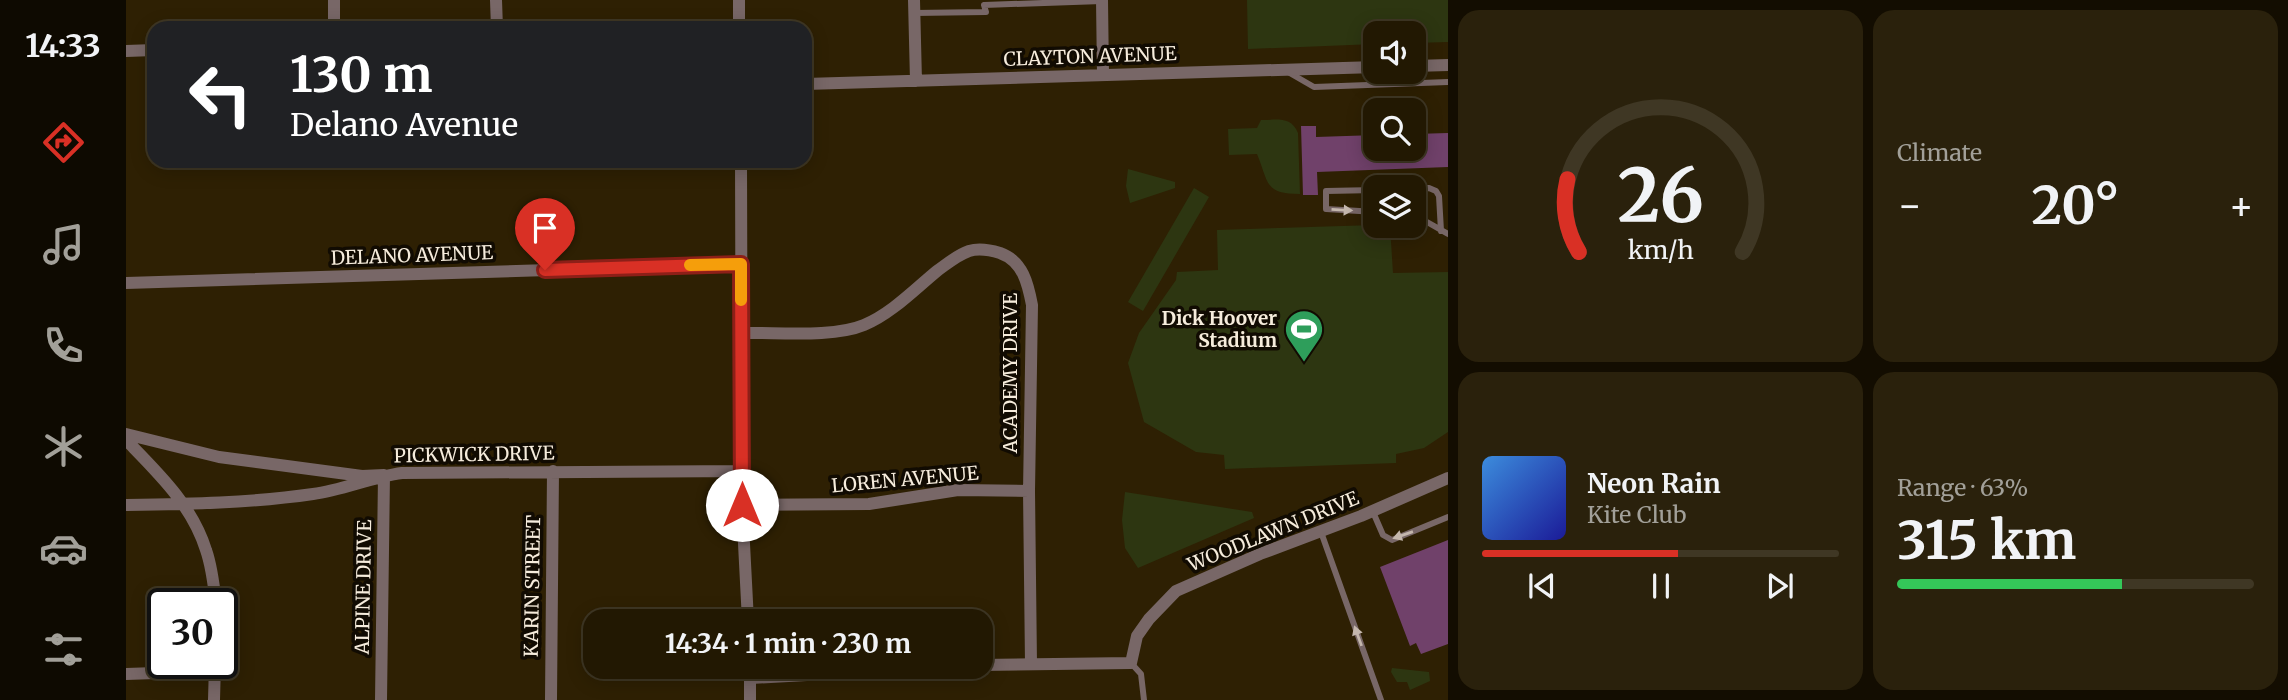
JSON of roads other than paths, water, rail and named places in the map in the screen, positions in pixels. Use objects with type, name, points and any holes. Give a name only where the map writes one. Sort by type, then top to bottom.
[{"type":"street","points":[[334,0],[334,21]]},
{"type":"street","points":[[496,0],[497,21]]},
{"type":"street","points":[[739,0],[739,21]]},
{"type":"street","points":[[1102,0],[1103,75]]},
{"type":"street","points":[[914,6],[916,81]]},
{"type":"street","points":[[126,51],[147,50]]},
{"type":"street","points":[[1426,66],[1448,65]]},
{"type":"street","name":"CLAYTON AVENUE","points":[[812,83],[1363,67]]},
{"type":"street","points":[[741,168],[742,505],[747,609]]},
{"type":"street","name":"ACADEMY DRIVE","points":[[741,333],[821,332],[865,325],[956,257],[971,250],[987,250],[1004,255],[1019,267],[1028,282],[1032,305],[1031,664]]},
{"type":"street","name":"DELANO AVENUE","points":[[126,282],[741,264]]},
{"type":"street","points":[[126,434],[219,457],[362,476],[384,475]]},
{"type":"street","points":[[126,440],[184,504],[207,551],[213,588]]},
{"type":"street","name":"KARIN STREET","points":[[551,700],[553,471]]},
{"type":"street","name":"PICKWICK DRIVE","points":[[126,505],[278,499],[317,494],[384,475],[402,473],[742,471]]},
{"type":"street","name":"ALPINE DRIVE","points":[[381,700],[384,475]]},
{"type":"street","name":"WOODLAWN DRIVE","points":[[1131,663],[1137,636],[1149,619],[1176,592],[1260,554],[1321,532],[1448,478]]},
{"type":"street","name":"LOREN AVENUE","points":[[742,505],[869,504],[958,490],[1030,491]]},
{"type":"street","points":[[993,665],[1131,663]]},
{"type":"street","points":[[126,674],[147,672]]},
{"type":"street","points":[[214,700],[215,679]]},
{"type":"street","points":[[750,679],[750,700]]},
{"type":"lane","points":[[914,6],[986,12],[984,5],[1102,0]]},
{"type":"lane","points":[[1283,70],[1314,87],[1448,82]]},
{"type":"lane","points":[[1426,188],[1436,191],[1439,196],[1445,232]]},
{"type":"lane","points":[[1363,190],[1326,191],[1325,198],[1326,209],[1363,211]]},
{"type":"lane","points":[[1426,222],[1445,232]]},
{"type":"lane","points":[[1372,511],[1383,535],[1392,540],[1448,517]]},
{"type":"lane","points":[[1321,532],[1381,700]]},
{"type":"lane","points":[[1131,663],[1141,674],[1144,700]]},
{"type":"place","name":"Dick Hoover Stadium","points":[[1304,363]]}]
